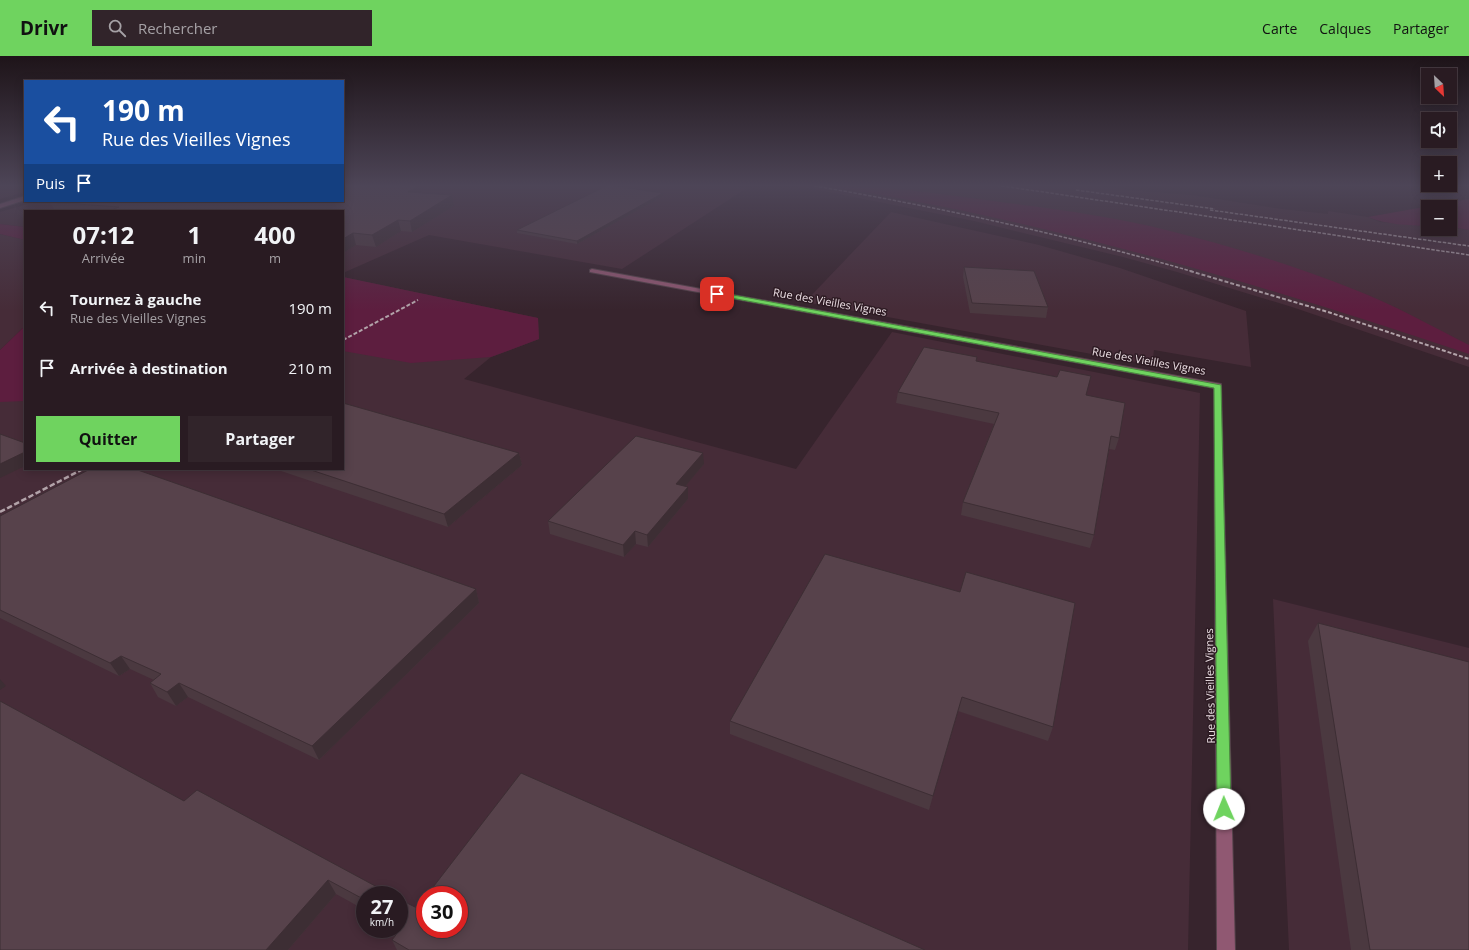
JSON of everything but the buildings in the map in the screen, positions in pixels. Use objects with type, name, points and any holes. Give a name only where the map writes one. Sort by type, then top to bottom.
[{"type":"street","name":"Rue des Vieilles Vignes","points":[[592,271],[1218,386],[1226,950]]},
{"type":"shaded area","points":[[0,227],[24,227],[24,240],[0,234]]},
{"type":"shaded area","points":[[344,227],[687,227],[622,269],[429,235],[344,273]]},
{"type":"shaded area","points":[[877,227],[957,227],[1039,245],[1120,268],[1246,311],[1251,367],[1154,350],[1152,365],[805,302]]},
{"type":"shaded area","points":[[998,227],[1421,227],[1421,236],[1457,236],[1457,228],[1469,230],[1469,367],[1292,307],[1123,257]]},
{"type":"shaded area","points":[[1032,227],[1151,227],[1240,250],[1286,264],[1368,295],[1397,308],[1469,345],[1469,354],[1310,302],[1229,278]]},
{"type":"shaded area","points":[[1457,227],[1469,227],[1469,230],[1457,228]]},
{"type":"shaded area","points":[[0,234],[24,240],[24,327],[0,350]]},
{"type":"shaded area","points":[[344,277],[538,318],[539,339],[491,357],[464,379],[796,469],[892,332],[1200,393],[1188,950],[0,950],[0,383],[24,359],[24,470],[344,470]]},
{"type":"shaded area","points":[[344,277],[538,318],[539,339],[491,357],[411,363],[344,351]]},
{"type":"shaded area","points":[[24,327],[24,401],[0,402],[0,350]]},
{"type":"shaded area","points":[[1273,599],[1469,648],[1469,950],[1289,950]]},
{"type":"railway","points":[[1019,227],[1099,246],[1194,272]]},
{"type":"railway","points":[[1278,227],[1469,255]]},
{"type":"railway","points":[[1330,227],[1469,246]]},
{"type":"railway","points":[[1190,271],[1328,312],[1469,359]]},
{"type":"railway","points":[[344,339],[418,300]]},
{"type":"railway","points":[[0,512],[81,470]]},
{"type":"route","points":[[717,294],[1218,386],[1224,809]]}]
